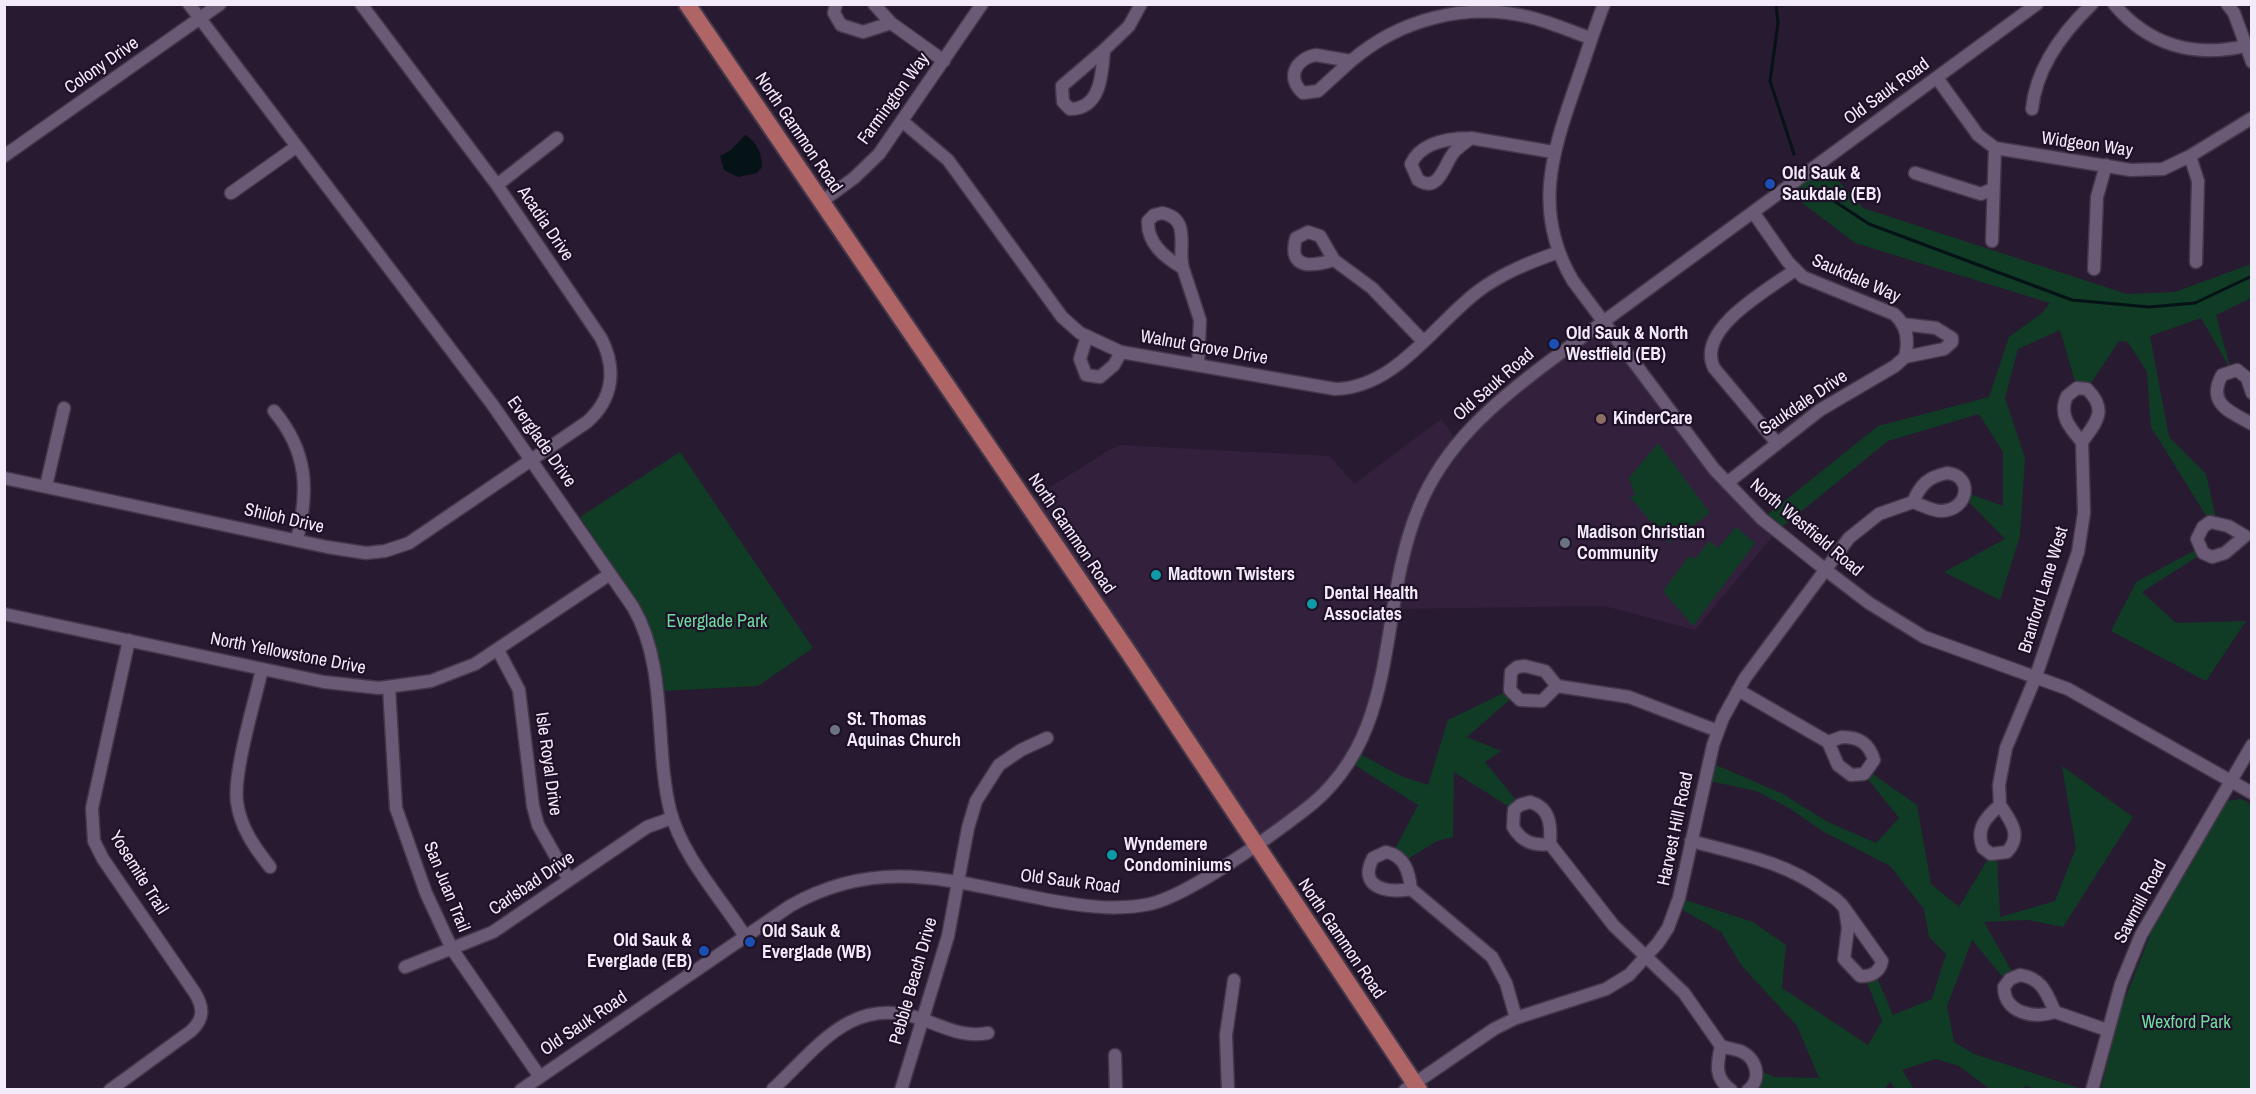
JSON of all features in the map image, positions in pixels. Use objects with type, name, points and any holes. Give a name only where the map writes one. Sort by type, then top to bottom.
[{"type":"main road","name":"North Gammon Road","points":[[687,4],[1129,653],[1413,1087]]},
{"type":"street","name":"Everglade Drive","points":[[189,4],[532,460],[641,621],[650,647],[665,781],[672,818],[691,856],[746,936]]},
{"type":"street","name":"Colony Drive","points":[[4,156],[220,4]]},
{"type":"street","name":"Acadia Drive","points":[[361,4],[497,185],[601,338],[611,364],[609,392],[595,415],[532,460]]},
{"type":"street","points":[[836,4],[834,13],[837,21],[845,29],[863,32],[891,23]]},
{"type":"street","points":[[874,4],[891,23],[944,61]]},
{"type":"street","name":"Farmington Way","points":[[821,202],[866,167],[902,121],[982,4]]},
{"type":"street","points":[[1104,50],[1096,96],[1088,105],[1070,109],[1063,102],[1062,86],[1129,26],[1141,4]]},
{"type":"street","name":"North Westfield Road","points":[[1604,4],[1590,38],[1553,152],[1549,200],[1551,225],[1559,252],[1573,281],[1703,456],[1762,519],[1869,603],[1923,637],[2036,676],[2093,700],[2252,793]]},
{"type":"street","name":"Old Sauk Road","points":[[521,1089],[801,900],[843,883],[889,875],[910,875],[1069,904],[1113,908],[1153,903],[1175,894],[1302,812],[1329,789],[1362,741],[1377,699],[1409,537],[1426,492],[1442,463],[1467,431],[1493,405],[1603,321],[1612,309],[1753,212],[2037,4]]},
{"type":"street","points":[[2032,109],[2034,88],[2042,70],[2077,19],[2092,4]]},
{"type":"street","points":[[2114,4],[2148,35],[2172,46],[2212,52],[2245,46]]},
{"type":"street","points":[[2227,4],[2234,13],[2252,62]]},
{"type":"street","points":[[1351,61],[1316,55],[1307,57],[1298,63],[1293,80],[1298,89],[1309,94],[1324,86],[1351,61],[1393,32],[1417,22],[1455,13],[1497,12],[1527,17],[1590,38]]},
{"type":"street","points":[[1937,78],[1978,135],[1995,148],[1992,241]]},
{"type":"street","name":"Widgeon Way","points":[[1995,148],[2144,171],[2163,169],[2190,156],[2252,118]]},
{"type":"street","name":"Walnut Grove Drive","points":[[902,121],[948,160],[1062,317],[1086,336],[1121,352],[1346,388],[1361,386],[1386,373],[1479,291],[1525,264],[1559,252]]},
{"type":"street","points":[[497,185],[557,138]]},
{"type":"street","points":[[1471,138],[1455,151],[1437,181],[1430,184],[1418,180],[1412,164],[1418,153],[1444,140],[1471,138],[1553,152]]},
{"type":"street","points":[[231,193],[296,147]]},
{"type":"street","points":[[2190,156],[2198,181],[2196,262]]},
{"type":"street","points":[[2094,269],[2097,197],[2106,165]]},
{"type":"street","points":[[1915,173],[1981,194],[1992,189]]},
{"type":"street","name":"Saukdale Way","points":[[1753,212],[1795,270],[1814,283],[1894,314],[1902,324],[1907,338],[1905,357]]},
{"type":"street","points":[[1334,260],[1372,288],[1422,340]]},
{"type":"street","points":[[1183,268],[1200,320],[1198,365]]},
{"type":"street","points":[[1776,442],[1714,368],[1710,359],[1710,348],[1713,338],[1727,322],[1795,270]]},
{"type":"street","points":[[1902,324],[1935,328],[1952,338],[1952,342],[1944,349],[1905,357]]},
{"type":"street","points":[[1086,336],[1080,359],[1086,375],[1100,377],[1108,372],[1121,352]]},
{"type":"street","name":"Saukdale Drive","points":[[1727,483],[1776,442],[1838,397],[1886,372],[1905,357]]},
{"type":"street","points":[[2252,393],[2247,378],[2237,370],[2222,375],[2217,384],[2219,400],[2223,408],[2252,424]]},
{"type":"street","points":[[46,486],[64,408]]},
{"type":"street","points":[[274,411],[299,450],[304,475],[305,502],[297,540]]},
{"type":"street","name":"Branford Lane West","points":[[2000,805],[1999,785],[2006,748],[2036,676],[2078,552],[2084,513],[2082,442]]},
{"type":"street","name":"Shiloh Drive","points":[[4,478],[355,552],[396,548],[411,542],[532,460]]},
{"type":"street","name":"Harvest Hill Road","points":[[1413,1087],[1494,1029],[1516,1018],[1606,989],[1629,975],[1659,943],[1674,914],[1718,731],[1738,690],[1762,653],[1860,527],[1879,514],[1913,502]]},
{"type":"street","name":"North Yellowstone Drive","points":[[4,614],[347,686],[389,687],[449,676],[498,650],[610,574]]},
{"type":"street","name":"Yosemite Trail","points":[[110,1089],[191,1031],[199,1023],[202,1008],[195,993],[103,859],[92,829],[92,808],[129,640]]},
{"type":"street","name":"Isle Royal Drive","points":[[498,650],[519,690],[533,806],[538,825],[570,880]]},
{"type":"street","points":[[262,669],[240,770],[237,802],[246,833],[270,867]]},
{"type":"street","points":[[1557,686],[1629,697],[1718,731]]},
{"type":"street","name":"San Juan Trail","points":[[389,687],[396,808],[439,924],[452,949],[540,1077]]},
{"type":"street","points":[[1738,690],[1828,742]]},
{"type":"street","name":"Pebble Beach Drive","points":[[901,1089],[948,936],[972,812],[983,787],[999,765],[1010,756],[1047,738]]},
{"type":"street","name":"Sawmill Road","points":[[2092,1089],[2121,984],[2141,935],[2229,780],[2252,745]]},
{"type":"street","name":"Carlsbad Drive","points":[[405,967],[493,932],[647,828],[672,818]]},
{"type":"street","points":[[1691,842],[1748,855],[1789,869],[1838,901],[1845,909],[1882,961],[1881,967],[1871,975],[1860,976],[1844,959],[1848,928],[1845,909]]},
{"type":"street","points":[[1550,844],[1614,926],[1684,993],[1721,1046],[1742,1052],[1754,1064],[1758,1077],[1754,1085],[1748,1089]]},
{"type":"street","points":[[1411,889],[1492,957],[1506,983],[1516,1018]]},
{"type":"street","points":[[1228,1089],[1226,1035],[1234,980]]},
{"type":"street","points":[[773,1089],[855,1018],[880,1011],[923,1019],[971,1036],[988,1033]]},
{"type":"street","points":[[2055,1012],[2107,1030]]},
{"type":"street","points":[[1721,1046],[1716,1067],[1718,1075],[1731,1089]]},
{"type":"street","points":[[1115,1054],[1116,1089]]},
{"type":"shaded area","points":[[745,135],[758,149],[762,167],[757,173],[738,177],[724,170],[720,156],[731,150]]},
{"type":"shaded area","points":[[1603,321],[1703,456],[1777,531],[1695,630],[1604,606],[1394,609],[1377,699],[1340,776],[1255,844],[1026,502],[1118,445],[1330,456],[1354,484],[1441,419],[1458,441]]},
{"type":"green space","points":[[1821,162],[1863,208],[2127,294],[2175,292],[2251,264],[2251,298],[2216,315],[2231,370],[2201,318],[2150,336],[2169,437],[2206,474],[2217,523],[2210,522],[2151,427],[2147,372],[2128,342],[2119,341],[2087,389],[2077,388],[2060,330],[2018,349],[2005,398],[2025,458],[2020,536],[2000,600],[1944,572],[2005,539],[1965,498],[1965,492],[2003,506],[2003,452],[1979,414],[1888,441],[1777,531],[1762,519],[1878,426],[1989,397],[2009,337],[2042,313],[2050,303],[1855,243],[1784,189]]},
{"type":"green space","points":[[1658,443],[1710,513],[1669,543],[1630,497],[1635,495],[1629,478]]},
{"type":"green space","name":"Everglade Park","points":[[680,452],[813,648],[758,686],[662,691],[655,642],[645,614],[580,517]]},
{"type":"green space","points":[[1736,527],[1755,543],[1693,626],[1663,591],[1689,556],[1695,559],[1709,541],[1718,548]]},
{"type":"green space","points":[[2199,548],[2203,553],[2142,592],[2176,623],[2246,621],[2206,681],[2111,631],[2136,582]]},
{"type":"green space","points":[[1510,690],[1514,696],[1467,737],[1501,751],[1485,762],[1520,805],[1514,810],[1454,772],[1453,837],[1437,841],[1403,862],[1393,853],[1418,805],[1350,762],[1356,752],[1401,776],[1428,785],[1448,720]]},
{"type":"green space","points":[[1709,762],[1781,793],[1828,822],[1876,843],[1899,818],[1864,774],[1867,770],[1917,805],[1931,884],[1959,907],[1991,854],[1997,855],[2000,917],[2055,901],[2076,848],[2062,766],[2133,817],[2063,927],[2028,920],[1984,922],[2015,977],[2007,982],[1972,940],[1947,1006],[1954,1042],[1974,1054],[2082,1089],[2036,1089],[2025,1086],[2024,1089],[1990,1089],[1959,1066],[1936,1059],[1902,1070],[1914,1089],[1895,1089],[1890,1081],[1884,1090],[1766,1090],[1754,1085],[1757,1070],[1775,1077],[1819,1078],[1797,1026],[1742,966],[1721,932],[1676,906],[1679,898],[1753,922],[1786,945],[1782,988],[1868,1045],[1882,1021],[1865,977],[1875,973],[1893,1015],[1932,999],[1946,954],[1929,937],[1924,909],[1890,866],[1824,832],[1789,808],[1756,791],[1705,780]]},
{"type":"green space","name":"Wexford Park","points":[[2241,799],[2252,805],[2251,1089],[2101,1089],[2119,1014],[2153,928],[2227,801]]},
{"type":"waterway","points":[[1776,4],[1778,23],[1770,81],[1794,154]]},
{"type":"waterway","points":[[1822,193],[1869,224],[2072,300],[2149,307],[2195,303],[2252,276]]},
{"type":"place","name":"Old Sauk & Saukdale (EB)","points":[[1770,184]]},
{"type":"place","name":"Old Sauk & North Westfield (EB)","points":[[1554,344]]},
{"type":"place","name":"KinderCare","points":[[1601,419]]},
{"type":"place","name":"Madison Christian Community","points":[[1565,543]]},
{"type":"place","name":"Madtown Twisters","points":[[1156,575]]},
{"type":"place","name":"Dental Health Associates","points":[[1312,604]]},
{"type":"place","name":"St. Thomas Aquinas Church","points":[[835,730]]},
{"type":"place","name":"Wyndemere Condominiums","points":[[1112,855]]},
{"type":"place","name":"Old Sauk & Everglade (WB)","points":[[750,942]]},
{"type":"place","name":"Old Sauk & Everglade (EB)","points":[[704,951]]}]
